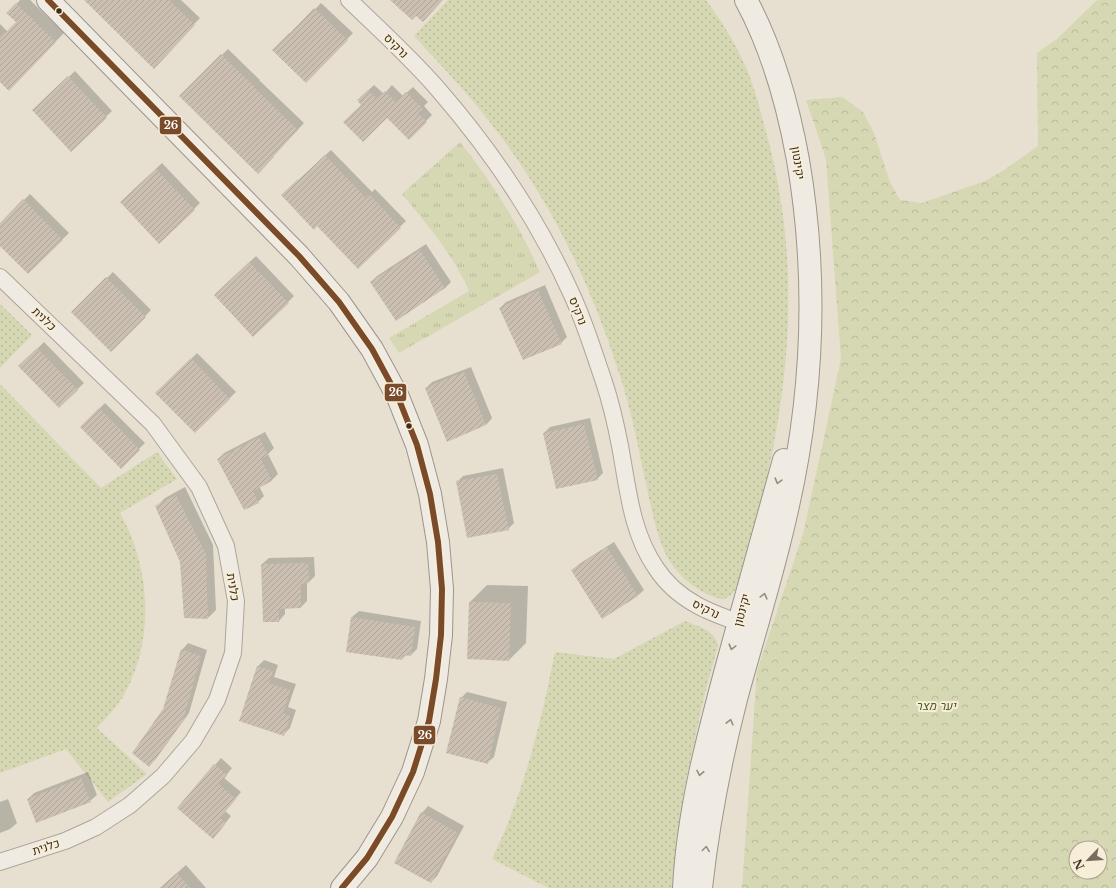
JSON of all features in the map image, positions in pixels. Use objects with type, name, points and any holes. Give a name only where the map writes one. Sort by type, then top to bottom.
[{"type":"street","points":[[48,0],[299,256],[339,302],[372,349],[398,397],[417,445],[430,494],[438,542],[442,596],[441,635],[429,721],[413,772],[392,817],[367,858],[342,888]]},
{"type":"street","name":"נרקיס","points":[[349,0],[401,50],[468,124],[506,176],[550,250],[572,295],[591,342],[607,392],[620,443],[633,518],[639,537],[657,570],[673,588],[697,606],[714,614],[747,625]]},
{"type":"street","name":"יקינטון","points":[[701,888],[709,824],[731,721],[747,625],[805,375],[810,334],[807,239],[801,181],[795,143],[780,82],[759,25],[746,0]]},
{"type":"street","name":"כלנית","points":[[0,277],[153,424],[199,487],[226,546],[236,602],[232,653],[217,700],[193,741],[164,776],[130,805],[96,827],[65,841],[0,862]]},
{"type":"street","name":"יקינטון","points":[[684,888],[691,828],[703,757],[747,625]]},
{"type":"green space","points":[[448,0],[706,0],[726,29],[743,61],[758,102],[777,180],[785,230],[788,280],[788,330],[784,380],[776,430],[754,531],[737,587],[733,593],[723,599],[705,593],[691,584],[679,573],[665,553],[656,528],[631,417],[616,364],[594,303],[552,215],[518,160],[479,108],[414,36]]},
{"type":"green space","name":"יער מצר","points":[[1097,0],[1116,0],[1116,888],[742,888],[757,671],[803,534],[841,359],[826,159],[806,100],[842,97],[863,112],[874,133],[890,182],[900,200],[922,203],[985,181],[1004,170],[1038,146],[1037,53],[1057,39]]},
{"type":"green space","points":[[460,142],[504,204],[523,237],[540,272],[399,353],[389,338],[469,291],[448,253],[402,194]]},
{"type":"green space","points":[[0,304],[32,335],[0,368]]},
{"type":"green space","points":[[0,384],[101,488],[157,452],[177,479],[120,513],[132,538],[143,577],[145,617],[143,637],[133,676],[124,695],[97,728],[147,774],[108,802],[66,749],[0,773]]},
{"type":"green space","points":[[685,621],[705,629],[713,636],[718,645],[703,701],[686,781],[673,888],[549,888],[492,859],[513,809],[530,757],[544,705],[555,652],[614,659]]},
{"type":"building","points":[[84,0],[169,0],[195,25],[154,69]]},
{"type":"building","points":[[390,0],[443,0],[423,22],[416,16],[412,20]]},
{"type":"building","points":[[16,3],[56,42],[9,91],[0,82],[0,38],[16,22],[6,13]]},
{"type":"building","points":[[314,8],[348,40],[306,83],[272,50]]},
{"type":"building","points":[[221,54],[298,130],[258,174],[179,96]]},
{"type":"building","points":[[68,76],[107,118],[71,152],[32,110]]},
{"type":"building","points":[[368,90],[377,99],[385,91],[396,102],[406,92],[423,109],[418,113],[427,122],[409,140],[387,118],[363,142],[343,122],[361,105],[357,100]]},
{"type":"building","points":[[325,155],[365,197],[369,194],[401,228],[358,269],[317,226],[314,230],[281,195]]},
{"type":"building","points":[[156,169],[195,210],[159,244],[120,202]]},
{"type":"building","points":[[23,199],[63,240],[28,274],[0,246],[0,223]]},
{"type":"building","points":[[420,250],[445,288],[396,321],[370,282]]},
{"type":"building","points":[[249,262],[289,303],[253,337],[214,295]]},
{"type":"building","points":[[106,277],[146,317],[111,352],[71,312]]},
{"type":"building","points":[[538,290],[562,344],[523,360],[499,308]]},
{"type":"building","points":[[37,348],[78,390],[59,408],[18,366]]},
{"type":"building","points":[[191,358],[230,399],[195,433],[155,393]]},
{"type":"building","points":[[464,372],[486,425],[447,442],[425,388]]},
{"type":"building","points":[[99,408],[140,450],[121,469],[80,427]]},
{"type":"building","points":[[584,424],[598,480],[556,489],[543,433]]},
{"type":"building","points":[[259,437],[268,455],[261,459],[272,481],[253,491],[259,503],[244,510],[217,459]]},
{"type":"building","points":[[497,474],[509,530],[467,538],[456,481]]},
{"type":"building","points":[[176,495],[206,554],[208,619],[184,618],[180,562],[155,506]]},
{"type":"building","points":[[607,547],[638,596],[602,619],[571,570]]},
{"type":"building","points":[[308,563],[309,583],[301,584],[301,608],[279,609],[279,622],[263,622],[261,564]]},
{"type":"building","points":[[469,602],[511,603],[509,661],[467,659]]},
{"type":"building","points":[[351,617],[415,627],[411,656],[403,655],[402,660],[346,652]]},
{"type":"building","points":[[181,649],[201,656],[183,721],[149,767],[132,753],[163,709]]},
{"type":"building","points":[[257,666],[273,671],[269,683],[290,690],[283,713],[290,716],[284,736],[239,721]]},
{"type":"building","points":[[460,697],[501,708],[488,764],[446,753]]},
{"type":"building","points":[[214,764],[227,775],[219,784],[236,799],[220,818],[226,823],[213,839],[177,808]]},
{"type":"building","points":[[81,778],[91,802],[36,823],[27,799]]},
{"type":"building","points":[[421,812],[458,833],[431,883],[394,863]]},
{"type":"building","points":[[177,873],[190,888],[160,888]]},
{"type":"transit line","name":"26","points":[[48,0],[299,256],[339,302],[372,349],[398,397],[417,445],[430,494],[438,542],[442,589],[441,635],[429,721],[413,772],[392,817],[367,858],[342,888]]}]
